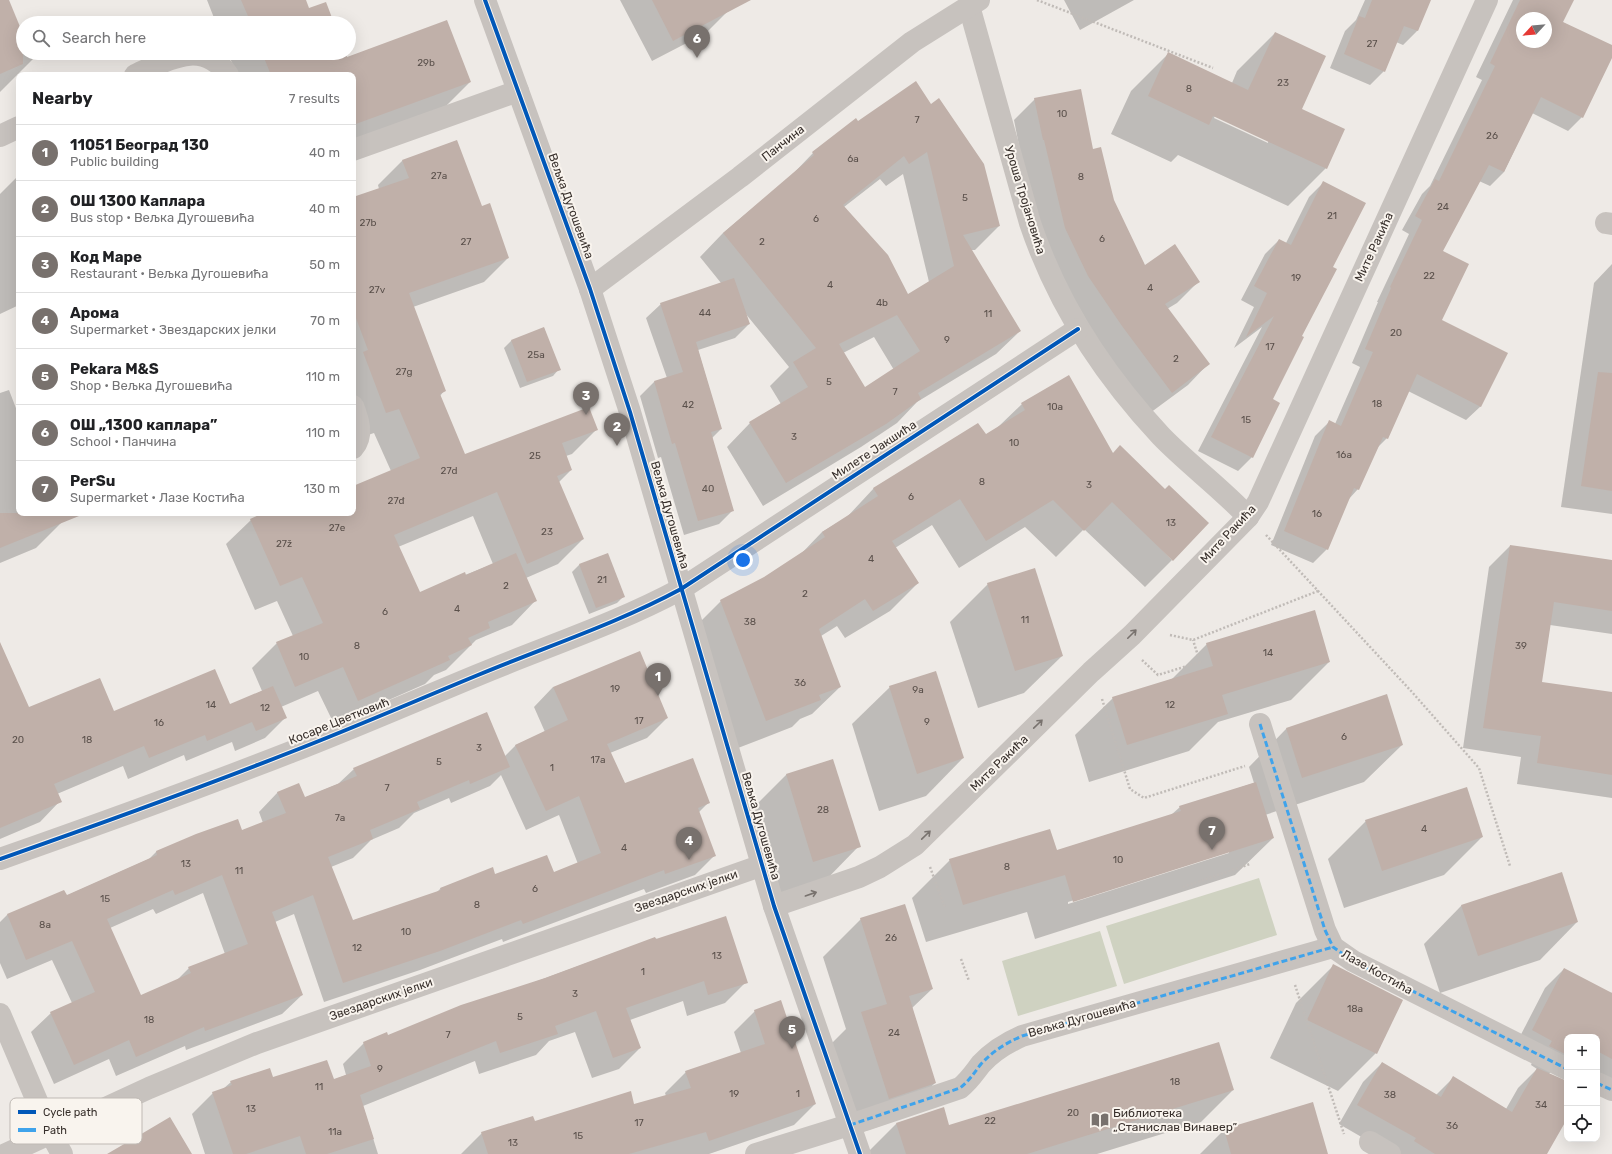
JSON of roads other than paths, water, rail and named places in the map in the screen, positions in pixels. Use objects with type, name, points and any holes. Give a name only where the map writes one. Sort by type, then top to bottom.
[{"type":"street","name":"Вељка Дугошевића","points":[[485,0],[590,289],[630,412],[774,906],[860,1154]]},
{"type":"street","name":"Мите Ракића","points":[[774,906],[859,877],[880,867],[915,845],[1138,628],[1255,523],[1258,502],[1487,0]]},
{"type":"street","name":"Уроша Тројановића","points":[[974,3],[1030,223],[1039,252],[1078,329],[1100,363],[1162,437],[1229,496],[1255,523]]},
{"type":"street","name":"Панчина","points":[[590,289],[740,177],[912,42],[974,3]]},
{"type":"street","points":[[142,72],[168,60]]},
{"type":"street","points":[[215,60],[225,72]]},
{"type":"street","points":[[356,149],[518,90]]},
{"type":"street","points":[[0,136],[16,128]]},
{"type":"street","name":"Милете Јакшића","points":[[681,589],[1078,329]]},
{"type":"street","points":[[356,418],[360,435],[356,445]]},
{"type":"street","name":"Косаре Цветковић","points":[[0,859],[131,813],[292,752],[512,660],[633,613],[681,589]]},
{"type":"street","name":"Лазе Костића","points":[[1260,724],[1324,930],[1333,947],[1353,961],[1564,1067]]},
{"type":"street","name":"Звездарских јелки","points":[[128,1098],[257,1042],[763,865]]},
{"type":"street","name":"Вељка Дугошевића","points":[[850,1125],[960,1088],[967,1083],[992,1053],[1005,1044],[1022,1036],[1333,947]]},
{"type":"street","points":[[0,1014],[36,1098]]},
{"type":"street","points":[[1600,1084],[1612,1090]]},
{"type":"street","points":[[756,1154],[850,1125]]},
{"type":"street","points":[[1370,1142],[1390,1154]]},
{"type":"street","name":"Звездарских јелки","points":[[6,1154],[28,1144]]},
{"type":"street","points":[[56,1144],[62,1154]]},
{"type":"place","name":"ОШ „1300 каплара”","points":[[697,58]]},
{"type":"place","name":"Код Маре","points":[[586,415]]},
{"type":"place","name":"ОШ 1300 Каплара","points":[[617,446]]},
{"type":"place","name":"11051 Београд 130","points":[[658,696]]},
{"type":"place","name":"PerSu","points":[[1212,850]]},
{"type":"place","name":"Арома","points":[[689,860]]},
{"type":"place","name":"Pekara M&S","points":[[792,1049]]},
{"type":"place","name":"Библиотека „Станислав Винавер”","points":[[1100,1120]]}]
